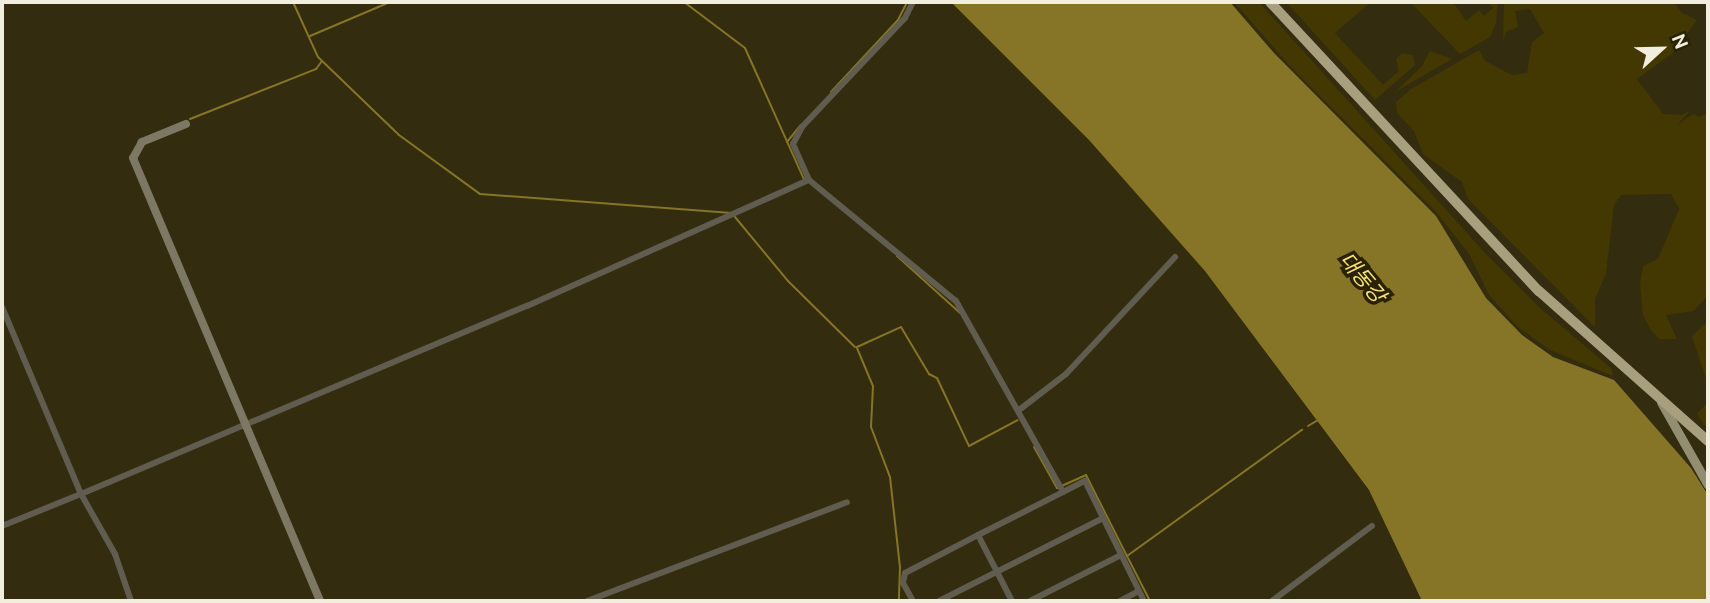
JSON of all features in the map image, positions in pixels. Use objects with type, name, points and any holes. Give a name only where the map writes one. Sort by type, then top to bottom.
[{"type":"highway","points":[[1270,2],[1539,291],[1681,412],[1708,441]]},
{"type":"main road","points":[[1655,391],[1708,485]]},
{"type":"street","points":[[913,2],[905,18],[802,127],[793,144],[809,180],[956,301],[1063,492]]},
{"type":"street","points":[[186,124],[142,142],[133,158],[320,601]]},
{"type":"street","points":[[2,527],[244,422],[527,306],[809,180]]},
{"type":"street","points":[[1019,410],[1066,374],[1175,257]]},
{"type":"street","points":[[2,307],[82,494],[115,554],[131,601]]},
{"type":"street","points":[[913,601],[903,583],[905,573],[1085,481],[1144,601]]},
{"type":"street","points":[[587,601],[846,502]]},
{"type":"street","points":[[939,601],[1103,518]]},
{"type":"street","points":[[1272,601],[1372,526]]},
{"type":"street","points":[[978,535],[1012,601]]},
{"type":"street","points":[[1030,601],[1121,555]]},
{"type":"street","points":[[1120,601],[1139,591]]},
{"type":"shaded area","points":[[1234,2],[1259,2],[1486,254],[1539,307],[1612,369],[1613,376],[1550,350],[1518,327],[1489,295],[1469,254],[1437,213],[1289,65]]},
{"type":"shaded area","points":[[1286,2],[1371,2],[1335,33],[1383,85],[1399,71],[1396,59],[1402,53],[1413,55],[1415,65],[1375,100]]},
{"type":"shaded area","points":[[1410,2],[1453,2],[1466,21],[1479,10],[1484,16],[1493,8],[1490,4],[1498,2],[1496,23],[1490,37],[1460,54]]},
{"type":"shaded area","points":[[1504,2],[1674,2],[1682,13],[1697,20],[1673,53],[1637,79],[1663,114],[1682,115],[1691,110],[1677,125],[1693,114],[1700,117],[1708,112],[1708,295],[1694,311],[1666,315],[1677,339],[1659,339],[1650,329],[1643,315],[1640,284],[1643,266],[1658,259],[1679,209],[1671,194],[1621,195],[1614,205],[1606,274],[1595,299],[1595,327],[1468,199],[1462,182],[1423,154],[1414,131],[1397,113],[1396,102],[1411,89],[1479,50],[1485,61],[1512,75],[1527,73],[1532,42],[1544,33],[1530,9],[1515,11],[1518,27],[1506,32],[1503,42]]},
{"type":"shaded area","points":[[1430,51],[1452,59],[1395,92],[1422,66]]},
{"type":"shaded area","points":[[1708,321],[1708,430],[1697,414],[1706,404],[1707,382],[1692,336]]},
{"type":"water","name":"대동강","points":[[951,2],[1230,2],[1274,53],[1436,216],[1486,298],[1522,335],[1553,357],[1614,380],[1691,468],[1708,495],[1708,601],[1422,601],[1369,490],[1205,271],[1089,140]]},
{"type":"waterway","points":[[293,2],[318,57],[399,135],[480,194],[731,213]]},
{"type":"waterway","points":[[310,36],[390,2]]},
{"type":"waterway","points":[[684,2],[745,48],[804,179]]},
{"type":"waterway","points":[[831,92],[898,20],[907,2]]},
{"type":"waterway","points":[[190,119],[316,69],[322,61]]},
{"type":"waterway","points":[[787,142],[801,125]]},
{"type":"waterway","points":[[735,217],[788,281],[855,347]]},
{"type":"waterway","points":[[897,256],[960,313]]},
{"type":"waterway","points":[[857,347],[901,327],[929,374],[937,378],[969,446],[1018,420]]},
{"type":"waterway","points":[[857,348],[873,386],[871,427],[890,477],[900,567],[899,601]]},
{"type":"waterway","points":[[1308,426],[1318,420]]},
{"type":"waterway","points":[[1150,601],[1127,556],[1302,430]]},
{"type":"waterway","points":[[1034,447],[1057,488],[1086,475],[1127,556]]}]
